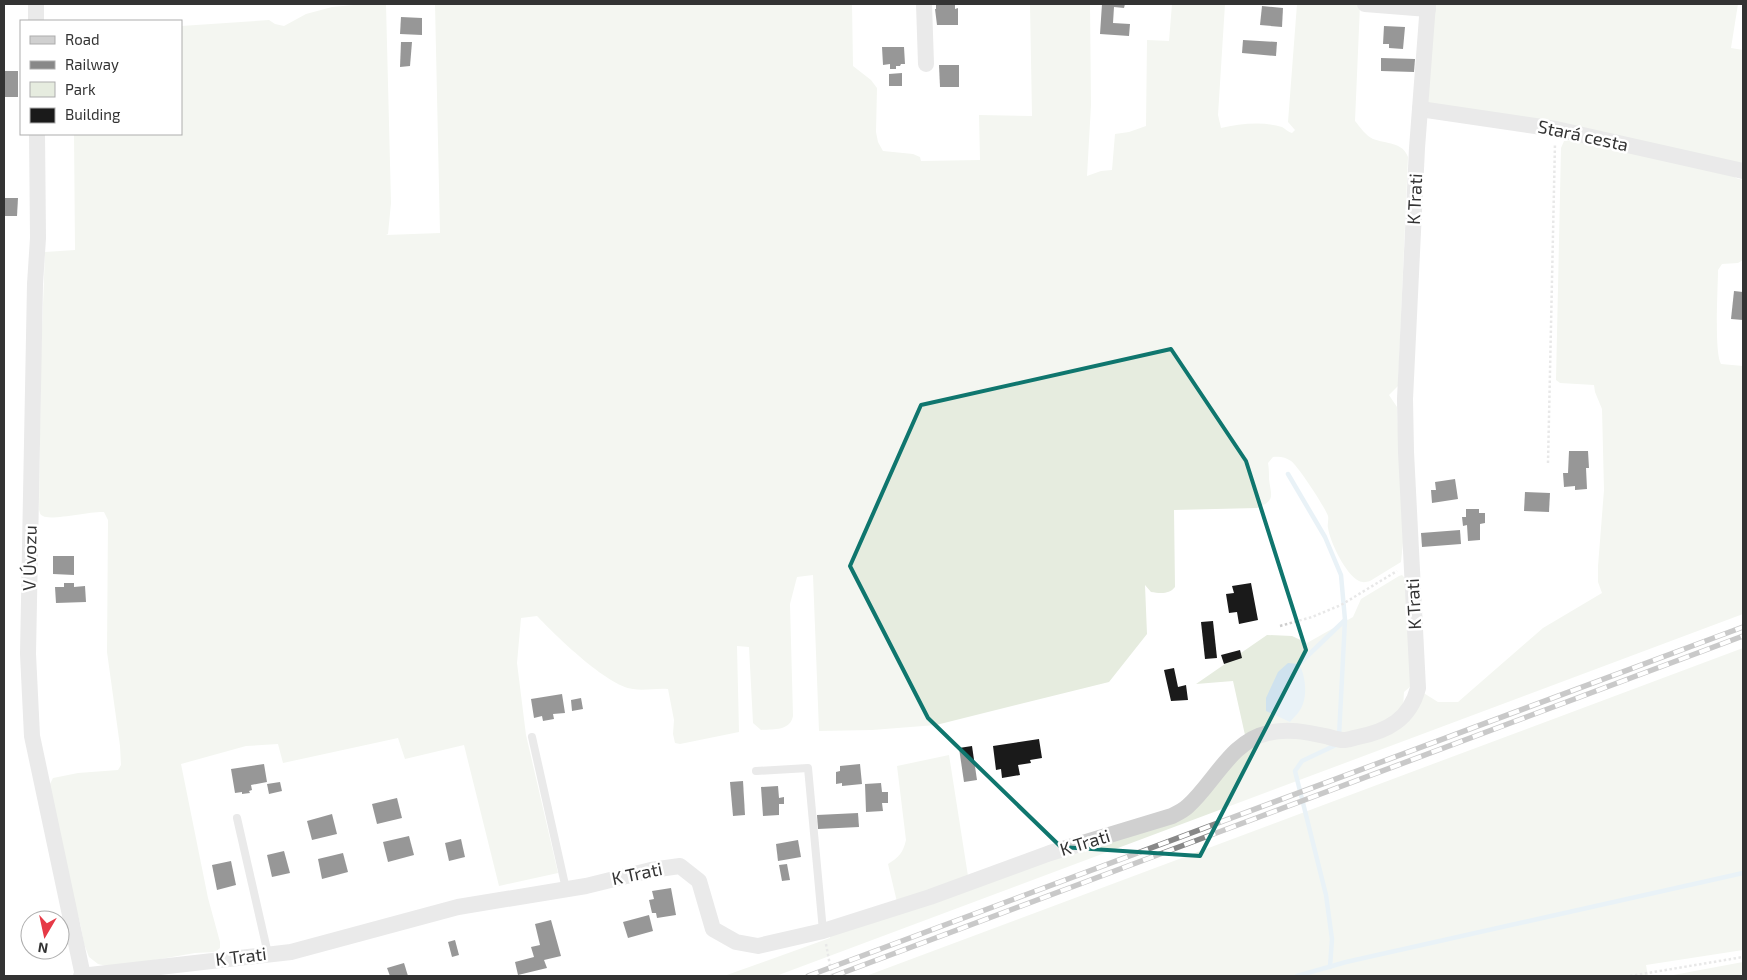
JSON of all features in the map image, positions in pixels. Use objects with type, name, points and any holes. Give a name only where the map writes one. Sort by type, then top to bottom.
[{"type":"street","points":[[36,4],[36,20]]},
{"type":"street","points":[[924,4],[926,64]]},
{"type":"street","name":"K Trati","points":[[82,976],[291,952],[458,907],[566,889],[651,870],[680,866],[699,881],[713,929],[736,942],[758,946],[824,930],[930,898],[1050,853],[1172,816],[1188,807],[1236,750],[1252,739],[1266,733],[1280,730],[1304,732],[1342,740],[1374,734],[1392,726],[1412,706],[1418,688],[1405,399],[1417,148],[1428,7],[1366,4]]},
{"type":"street","name":"Stará cesta","points":[[1420,109],[1556,129],[1743,171]]},
{"type":"street","name":"V Úvozu","points":[[37,135],[38,238],[35,284],[28,654],[32,736],[82,976]]},
{"type":"lane","points":[[532,737],[566,889]]},
{"type":"lane","points":[[756,771],[808,768],[824,930]]},
{"type":"lane","points":[[238,818],[268,954]]},
{"type":"path","points":[[1548,463],[1556,129]]},
{"type":"path","points":[[1280,626],[1312,617],[1341,605],[1412,562]]},
{"type":"path","points":[[824,930],[832,976]]},
{"type":"path","points":[[1630,976],[1743,957]]},
{"type":"highlighted area","points":[[1171,349],[1246,461],[1306,650],[1200,856],[1061,847],[928,718],[850,566],[921,405]]},
{"type":"green space","points":[[386,4],[391,203],[388,234],[386,235],[440,233],[435,4],[852,4],[853,66],[871,80],[877,88],[876,132],[878,142],[883,151],[913,154],[920,157],[921,161],[980,160],[979,115],[1032,116],[1030,4],[1090,4],[1091,105],[1087,176],[1101,171],[1112,170],[1115,134],[1129,132],[1146,126],[1147,40],[1169,41],[1172,4],[1225,4],[1218,115],[1221,128],[1243,124],[1267,124],[1282,127],[1292,133],[1295,130],[1288,122],[1297,4],[1360,5],[1355,121],[1370,138],[1398,146],[1406,152],[1408,157],[1398,386],[1389,395],[1397,407],[1403,542],[1401,562],[1370,581],[1362,582],[1354,578],[1335,549],[1329,534],[1328,516],[1311,487],[1291,461],[1282,457],[1273,457],[1268,463],[1271,497],[1263,505],[1257,508],[1174,510],[1175,587],[1173,590],[1164,593],[1157,593],[1151,592],[1145,585],[1147,634],[1109,682],[936,725],[872,730],[819,731],[813,575],[797,577],[790,604],[793,716],[789,724],[781,728],[761,730],[753,723],[749,647],[737,646],[739,732],[680,744],[675,743],[673,734],[674,720],[668,689],[637,690],[622,686],[596,670],[537,616],[521,618],[517,663],[526,735],[558,873],[499,886],[464,745],[405,759],[398,738],[283,763],[278,744],[246,746],[181,764],[220,948],[215,952],[195,953],[120,966],[111,967],[98,964],[89,957],[84,944],[58,839],[49,786],[53,778],[78,773],[118,770],[121,765],[107,652],[108,520],[104,512],[47,517],[41,515],[39,510],[41,358],[45,252],[75,250],[74,135],[182,135],[182,26],[269,20],[284,26],[306,14],[332,7]]},
{"type":"green space","points":[[1432,4],[1738,4],[1731,48],[1743,50],[1743,164],[1428,104]]},
{"type":"green space","points":[[1578,139],[1732,174],[1736,178],[1743,180],[1743,260],[1738,263],[1722,264],[1718,270],[1717,319],[1721,364],[1743,366],[1743,614],[776,976],[724,976],[830,938],[830,932],[1054,856],[1168,823],[1241,753],[1277,735],[1362,742],[1422,692],[1438,702],[1458,702],[1543,628],[1602,593],[1598,582],[1598,566],[1604,490],[1602,409],[1594,385],[1560,383],[1556,380],[1561,148],[1564,141]]},
{"type":"green space","points":[[1402,575],[1405,578],[1411,686],[1404,692],[1403,708],[1392,719],[1353,733],[1245,735],[1233,681],[1196,684],[1267,635],[1292,636],[1307,643],[1353,617],[1361,599]]},
{"type":"green space","points":[[1743,648],[1743,950],[1646,965],[1648,976],[866,976]]},
{"type":"green space","points":[[949,755],[968,876],[897,902],[888,864],[900,854],[906,840],[897,766]]},
{"type":"green space","points":[[1743,962],[1743,976],[1668,976]]},
{"type":"water","points":[[1288,663],[1299,664],[1305,687],[1303,705],[1290,722],[1266,711],[1266,698],[1278,672]]},
{"type":"building","points":[[936,4],[955,4],[955,9],[958,8],[958,25],[937,25]]},
{"type":"building","points":[[1102,4],[1125,4],[1124,8],[1114,7],[1113,23],[1130,24],[1129,36],[1100,34]]},
{"type":"building","points":[[1262,6],[1283,8],[1282,27],[1260,25]]},
{"type":"building","points":[[401,17],[422,18],[422,35],[400,34]]},
{"type":"building","points":[[1384,26],[1405,27],[1403,49],[1389,48],[1389,44],[1383,44]]},
{"type":"building","points":[[1243,40],[1277,42],[1276,56],[1242,53]]},
{"type":"building","points":[[401,42],[412,42],[410,66],[400,67]]},
{"type":"building","points":[[882,47],[904,47],[905,64],[896,66],[896,69],[890,69],[890,64],[883,65]]},
{"type":"building","points":[[1381,58],[1415,59],[1414,72],[1381,71]]},
{"type":"building","points":[[939,65],[959,65],[959,87],[940,87]]},
{"type":"building","points":[[4,71],[18,71],[18,97],[4,97]]},
{"type":"building","points":[[902,73],[902,86],[889,86],[889,74]]},
{"type":"building","points":[[4,198],[18,198],[17,216],[4,216]]},
{"type":"building","points":[[1734,291],[1743,292],[1743,320],[1731,319]]},
{"type":"building","points":[[1569,451],[1588,451],[1589,468],[1586,468],[1587,489],[1575,490],[1575,486],[1564,487],[1563,473],[1568,473]]},
{"type":"building","points":[[1455,479],[1458,499],[1432,503],[1431,490],[1436,490],[1435,482]]},
{"type":"building","points":[[1525,492],[1550,493],[1549,512],[1524,511]]},
{"type":"building","points":[[1466,509],[1479,509],[1479,513],[1485,513],[1485,523],[1480,524],[1480,540],[1468,541],[1467,525],[1463,526],[1462,517],[1466,517]]},
{"type":"building","points":[[1460,530],[1461,544],[1422,547],[1421,533]]},
{"type":"building","points":[[53,556],[74,556],[74,575],[53,574]]},
{"type":"building","points":[[64,583],[74,583],[74,587],[85,586],[86,602],[56,603],[55,587],[64,587]]},
{"type":"building","points":[[1251,583],[1258,620],[1239,624],[1237,612],[1229,613],[1226,594],[1234,593],[1232,586]]},
{"type":"building","points":[[1213,621],[1217,658],[1205,659],[1201,622]]},
{"type":"building","points":[[1240,650],[1242,658],[1224,664],[1221,655]]},
{"type":"building","points":[[1174,668],[1178,687],[1186,685],[1188,700],[1171,701],[1164,670]]},
{"type":"building","points":[[562,694],[565,713],[553,714],[554,719],[543,721],[542,716],[534,718],[531,699]]},
{"type":"building","points":[[581,698],[583,709],[572,711],[571,700]]},
{"type":"building","points":[[1039,739],[1042,758],[1030,760],[1031,763],[1018,765],[1020,775],[1002,778],[1001,769],[996,770],[993,746]]},
{"type":"building","points":[[972,746],[977,780],[964,782],[959,748]]},
{"type":"building","points":[[264,764],[267,782],[251,785],[252,790],[249,791],[250,793],[235,793],[231,769]]},
{"type":"building","points":[[860,764],[862,784],[842,786],[842,783],[836,784],[836,772],[840,771],[840,766]]},
{"type":"building","points":[[743,781],[745,815],[733,816],[730,782]]},
{"type":"building","points":[[280,782],[282,791],[269,794],[267,784]]},
{"type":"building","points":[[881,783],[882,792],[888,792],[888,803],[882,803],[883,811],[866,812],[865,784]]},
{"type":"building","points":[[778,786],[779,798],[784,797],[784,804],[779,804],[779,815],[763,816],[761,787]]},
{"type":"building","points":[[397,798],[402,818],[377,824],[372,804]]},
{"type":"building","points":[[858,813],[859,827],[818,829],[817,815]]},
{"type":"building","points":[[332,814],[337,834],[312,840],[307,821]]},
{"type":"building","points":[[409,836],[414,855],[388,862],[383,842]]},
{"type":"building","points":[[461,839],[465,857],[449,861],[445,843]]},
{"type":"building","points":[[798,840],[801,857],[778,861],[776,844]]},
{"type":"building","points":[[284,851],[290,873],[272,877],[267,855]]},
{"type":"building","points":[[343,853],[348,872],[322,879],[318,859]]},
{"type":"building","points":[[231,861],[236,885],[217,890],[212,865]]},
{"type":"building","points":[[787,864],[790,880],[782,881],[779,865]]},
{"type":"building","points":[[671,888],[676,915],[657,918],[656,913],[652,913],[649,900],[654,899],[652,891]]},
{"type":"building","points":[[649,915],[653,931],[628,938],[623,922]]},
{"type":"building","points":[[551,920],[561,956],[544,960],[547,968],[518,975],[515,962],[534,957],[531,947],[540,945],[535,924]]},
{"type":"building","points":[[455,940],[459,955],[452,957],[448,942]]},
{"type":"building","points":[[404,963],[408,976],[390,976],[387,968]]},
{"type":"waterway","points":[[1288,474],[1325,537],[1341,575],[1345,620],[1339,736]]},
{"type":"waterway","points":[[1299,664],[1345,620]]},
{"type":"waterway","points":[[1330,967],[1332,939],[1326,895],[1295,771],[1302,761],[1338,744]]},
{"type":"waterway","points":[[1297,976],[1346,962],[1743,873]]},
{"type":"railway","points":[[808,976],[1743,627]]},
{"type":"railway","points":[[834,976],[1743,636]]}]
